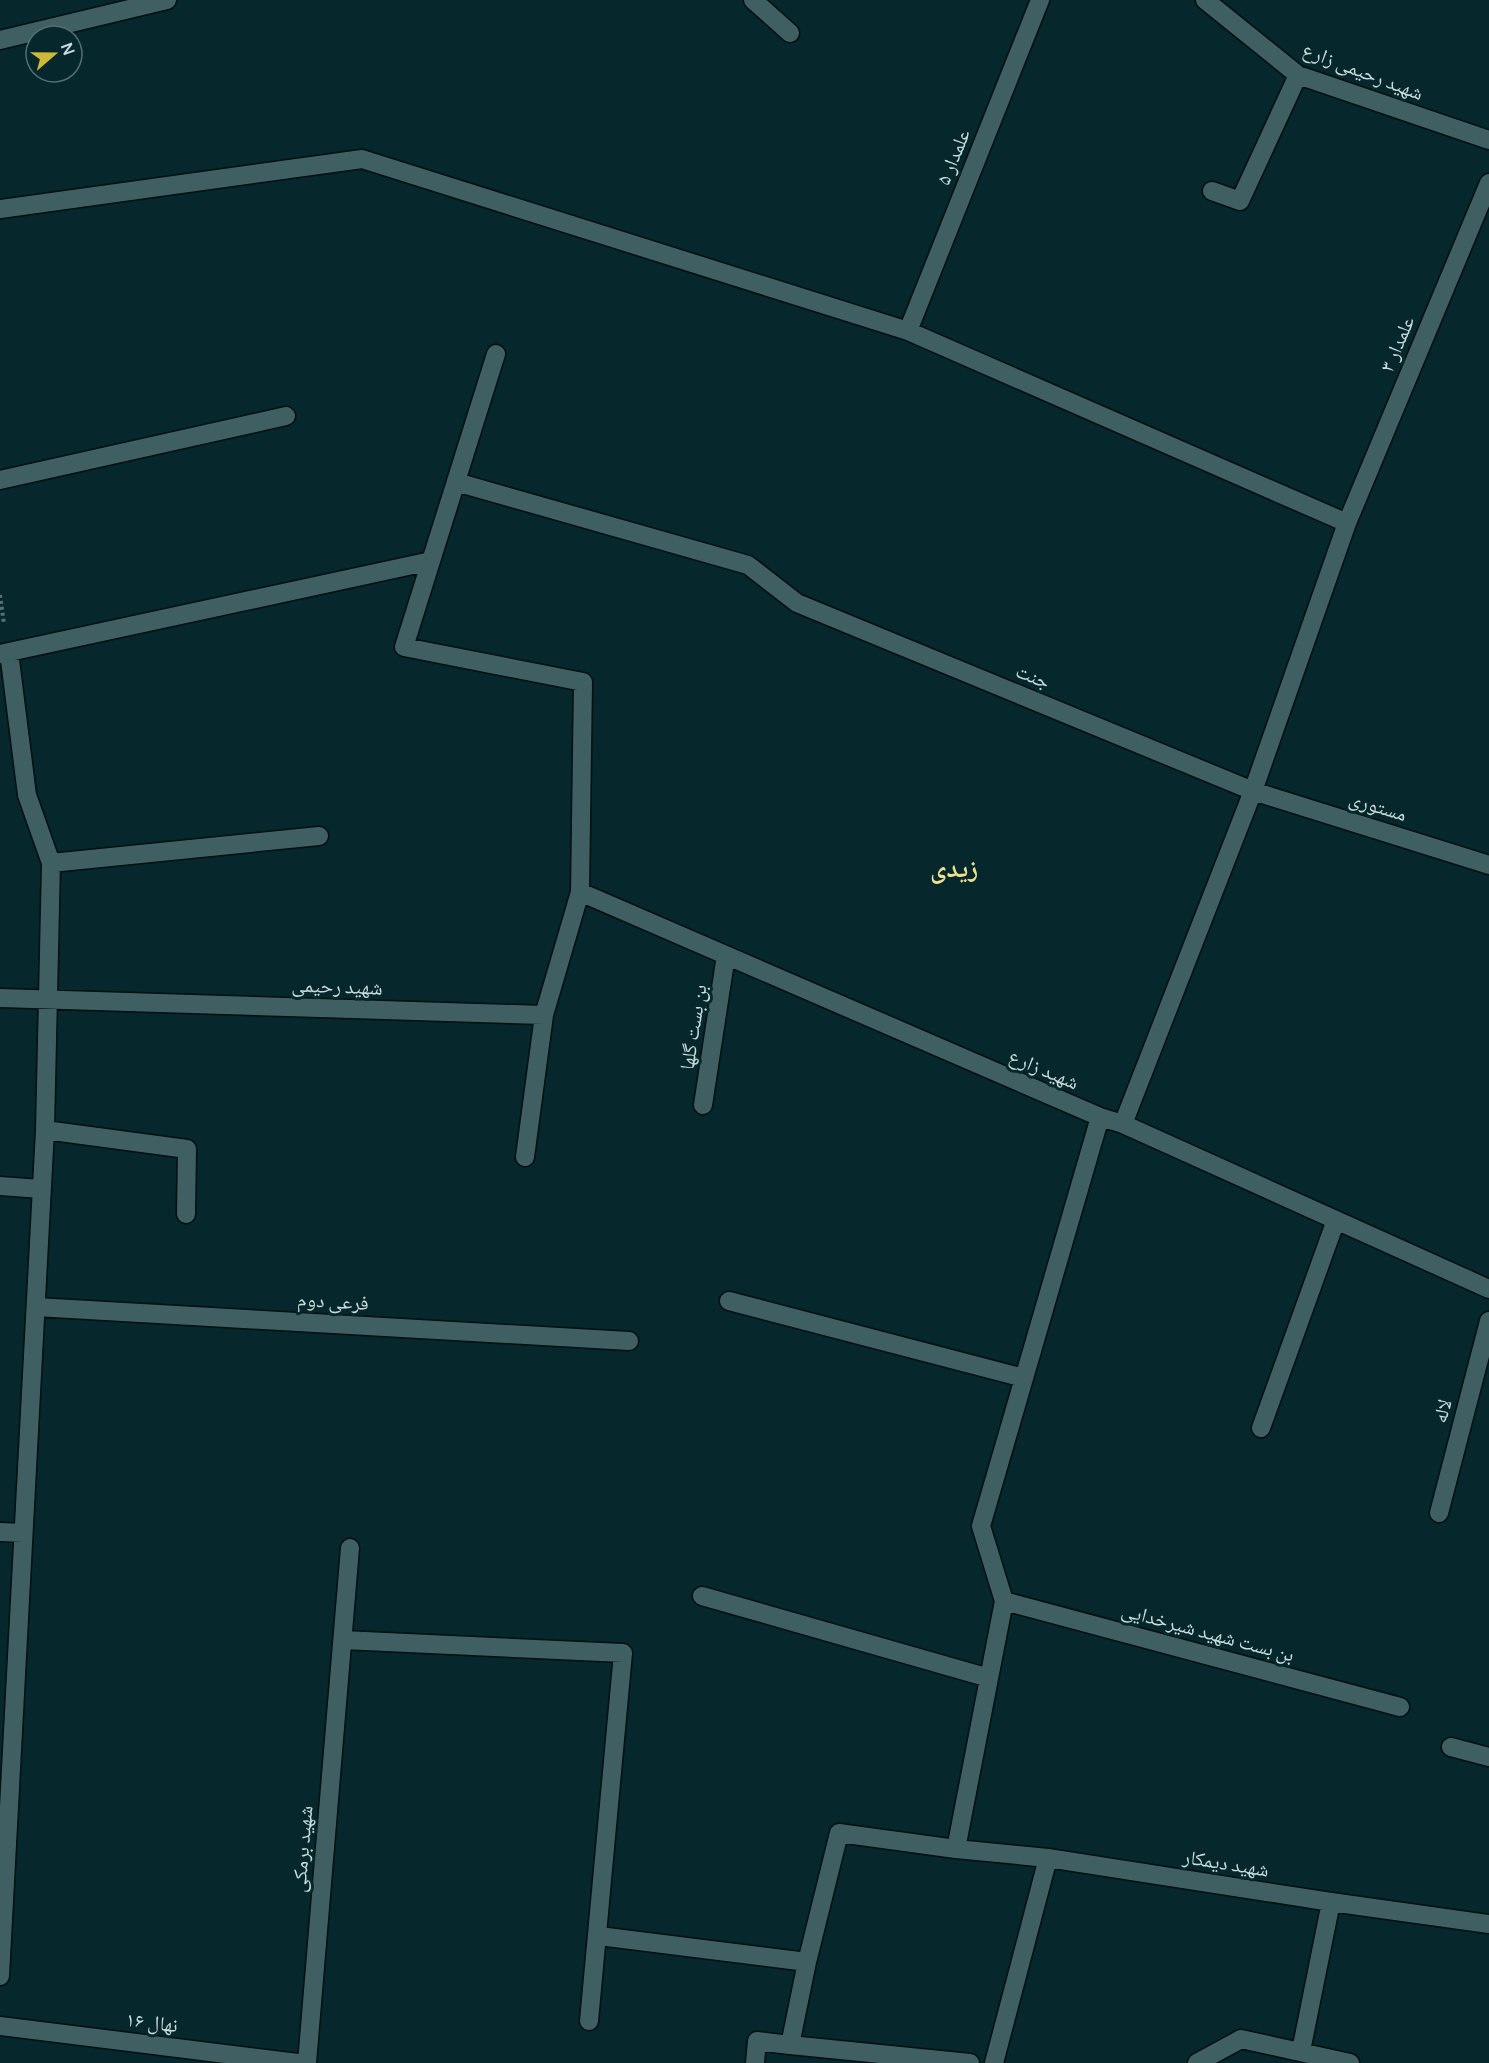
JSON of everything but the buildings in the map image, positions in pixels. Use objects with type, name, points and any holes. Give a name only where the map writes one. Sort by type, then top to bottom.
[{"type":"street","points":[[0,40],[167,0]]},
{"type":"street","points":[[753,0],[790,33]]},
{"type":"street","name":"علمدار ۵","points":[[908,331],[1040,0]]},
{"type":"street","name":"شهید رحیمی زارع","points":[[1211,2],[1298,75],[1489,140]]},
{"type":"street","points":[[1212,191],[1240,201],[1298,75]]},
{"type":"street","points":[[0,209],[362,159],[908,331],[1347,523]]},
{"type":"street","name":"علمدار ۳","points":[[1123,1124],[1253,791],[1347,523],[1489,183]]},
{"type":"street","points":[[496,354],[404,647],[583,682],[580,892],[544,1015],[525,1157]]},
{"type":"street","points":[[0,480],[286,416]]},
{"type":"street","name":"جنت","points":[[456,482],[748,565],[797,603],[1253,791]]},
{"type":"street","points":[[0,1976],[45,1130],[51,864],[27,795],[4,653],[431,561]]},
{"type":"street","name":"مستوری","points":[[1253,791],[1489,865]]},
{"type":"street","points":[[51,864],[320,836]]},
{"type":"street","name":"شهید زارع","points":[[580,892],[1100,1118],[1123,1124],[1489,1289]]},
{"type":"street","name":"بن بست گلها","points":[[704,1105],[726,956]]},
{"type":"street","name":"شهید رحیمی","points":[[0,998],[544,1015]]},
{"type":"street","points":[[956,1849],[1004,1601],[981,1526],[1100,1118]]},
{"type":"street","points":[[45,1130],[187,1149],[186,1214]]},
{"type":"street","points":[[0,1186],[42,1189]]},
{"type":"street","points":[[1261,1428],[1336,1220]]},
{"type":"street","points":[[729,1300],[1024,1378]]},
{"type":"street","name":"فرعی دوم","points":[[36,1307],[629,1341]]},
{"type":"street","name":"لاله","points":[[1439,1513],[1489,1321]]},
{"type":"street","points":[[0,1532],[23,1533]]},
{"type":"street","name":"شهید برمکی","points":[[307,2063],[350,1548]]},
{"type":"street","points":[[702,1596],[989,1678]]},
{"type":"street","name":"بن بست شهید شیرخدایی","points":[[1004,1601],[1400,1707]]},
{"type":"street","points":[[343,1640],[623,1653],[590,2021]]},
{"type":"street","points":[[1450,1747],[1489,1757]]},
{"type":"street","name":"شهید دیمکار","points":[[807,1962],[839,1833],[956,1849],[1048,1858],[1489,1924]]},
{"type":"street","points":[[994,2063],[1048,1858]]},
{"type":"street","points":[[1301,2051],[1331,1902]]},
{"type":"street","points":[[598,1935],[807,1962],[790,2045]]},
{"type":"street","name":"نهال ۱۶","points":[[0,2026],[298,2063]]},
{"type":"street","points":[[1197,2063],[1241,2039],[1350,2063]]},
{"type":"street","points":[[755,2063],[758,2041],[970,2063]]},
{"type":"district","name":"زیدی","points":[[954,868]]}]
